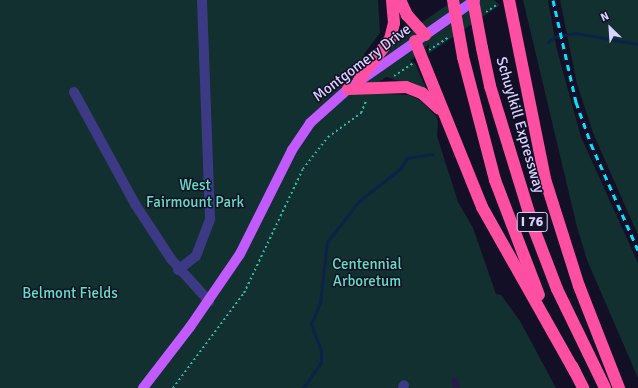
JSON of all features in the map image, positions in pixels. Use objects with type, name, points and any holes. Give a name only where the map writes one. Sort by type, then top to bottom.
[{"type":"highway","points":[[359,80],[390,39],[394,23],[392,0]]},
{"type":"highway","points":[[400,0],[420,38],[444,114],[482,207],[575,372]]},
{"type":"highway","name":"I 76","points":[[453,0],[463,56],[495,180],[512,228],[583,388]]},
{"type":"highway","name":"Schuylkill Expressway","points":[[474,0],[482,48],[498,116],[534,229],[557,289],[604,388]]},
{"type":"highway","points":[[509,0],[545,179],[579,286],[619,388]]},
{"type":"highway","points":[[348,88],[406,87],[429,99],[444,114]]},
{"type":"main road","name":"Montgomery Drive","points":[[143,388],[210,300],[251,235],[300,137],[322,110],[359,80],[474,0]]},
{"type":"lane","points":[[178,270],[196,256],[210,219],[202,0]]},
{"type":"lane","points":[[74,92],[135,204],[178,270],[210,300]]},
{"type":"path","points":[[388,79],[414,62]]},
{"type":"path","points":[[173,388],[244,293],[302,169],[328,137],[361,113],[368,92]]},
{"type":"green space","name":"West Fairmount Park","points":[[0,0],[378,0],[380,33],[364,54],[367,61],[454,0],[494,0],[500,5],[428,54],[429,44],[410,61],[415,63],[426,89],[386,77],[363,93],[409,95],[421,101],[435,115],[438,121],[437,136],[458,202],[473,228],[496,294],[501,295],[520,321],[556,388],[0,388]]},
{"type":"green space","points":[[523,0],[548,0],[557,50],[581,137],[638,263],[638,378],[587,260],[577,227]]},
{"type":"green space","points":[[560,0],[638,0],[638,235],[593,133],[577,84]]},
{"type":"building","points":[[457,377],[460,388],[453,388],[451,379]]},
{"type":"waterway","points":[[548,42],[554,37],[575,33],[638,44]]},
{"type":"waterway","points":[[303,388],[321,362],[321,350],[311,324],[320,303],[327,242],[359,201],[400,169],[407,158],[433,154]]},
{"type":"railway","points":[[553,0],[576,102],[591,144],[638,250]]},
{"type":"park label","name":"Centennial Arboretum","points":[[367,272]]},
{"type":"park label","name":"Belmont Fields","points":[[70,294]]}]
